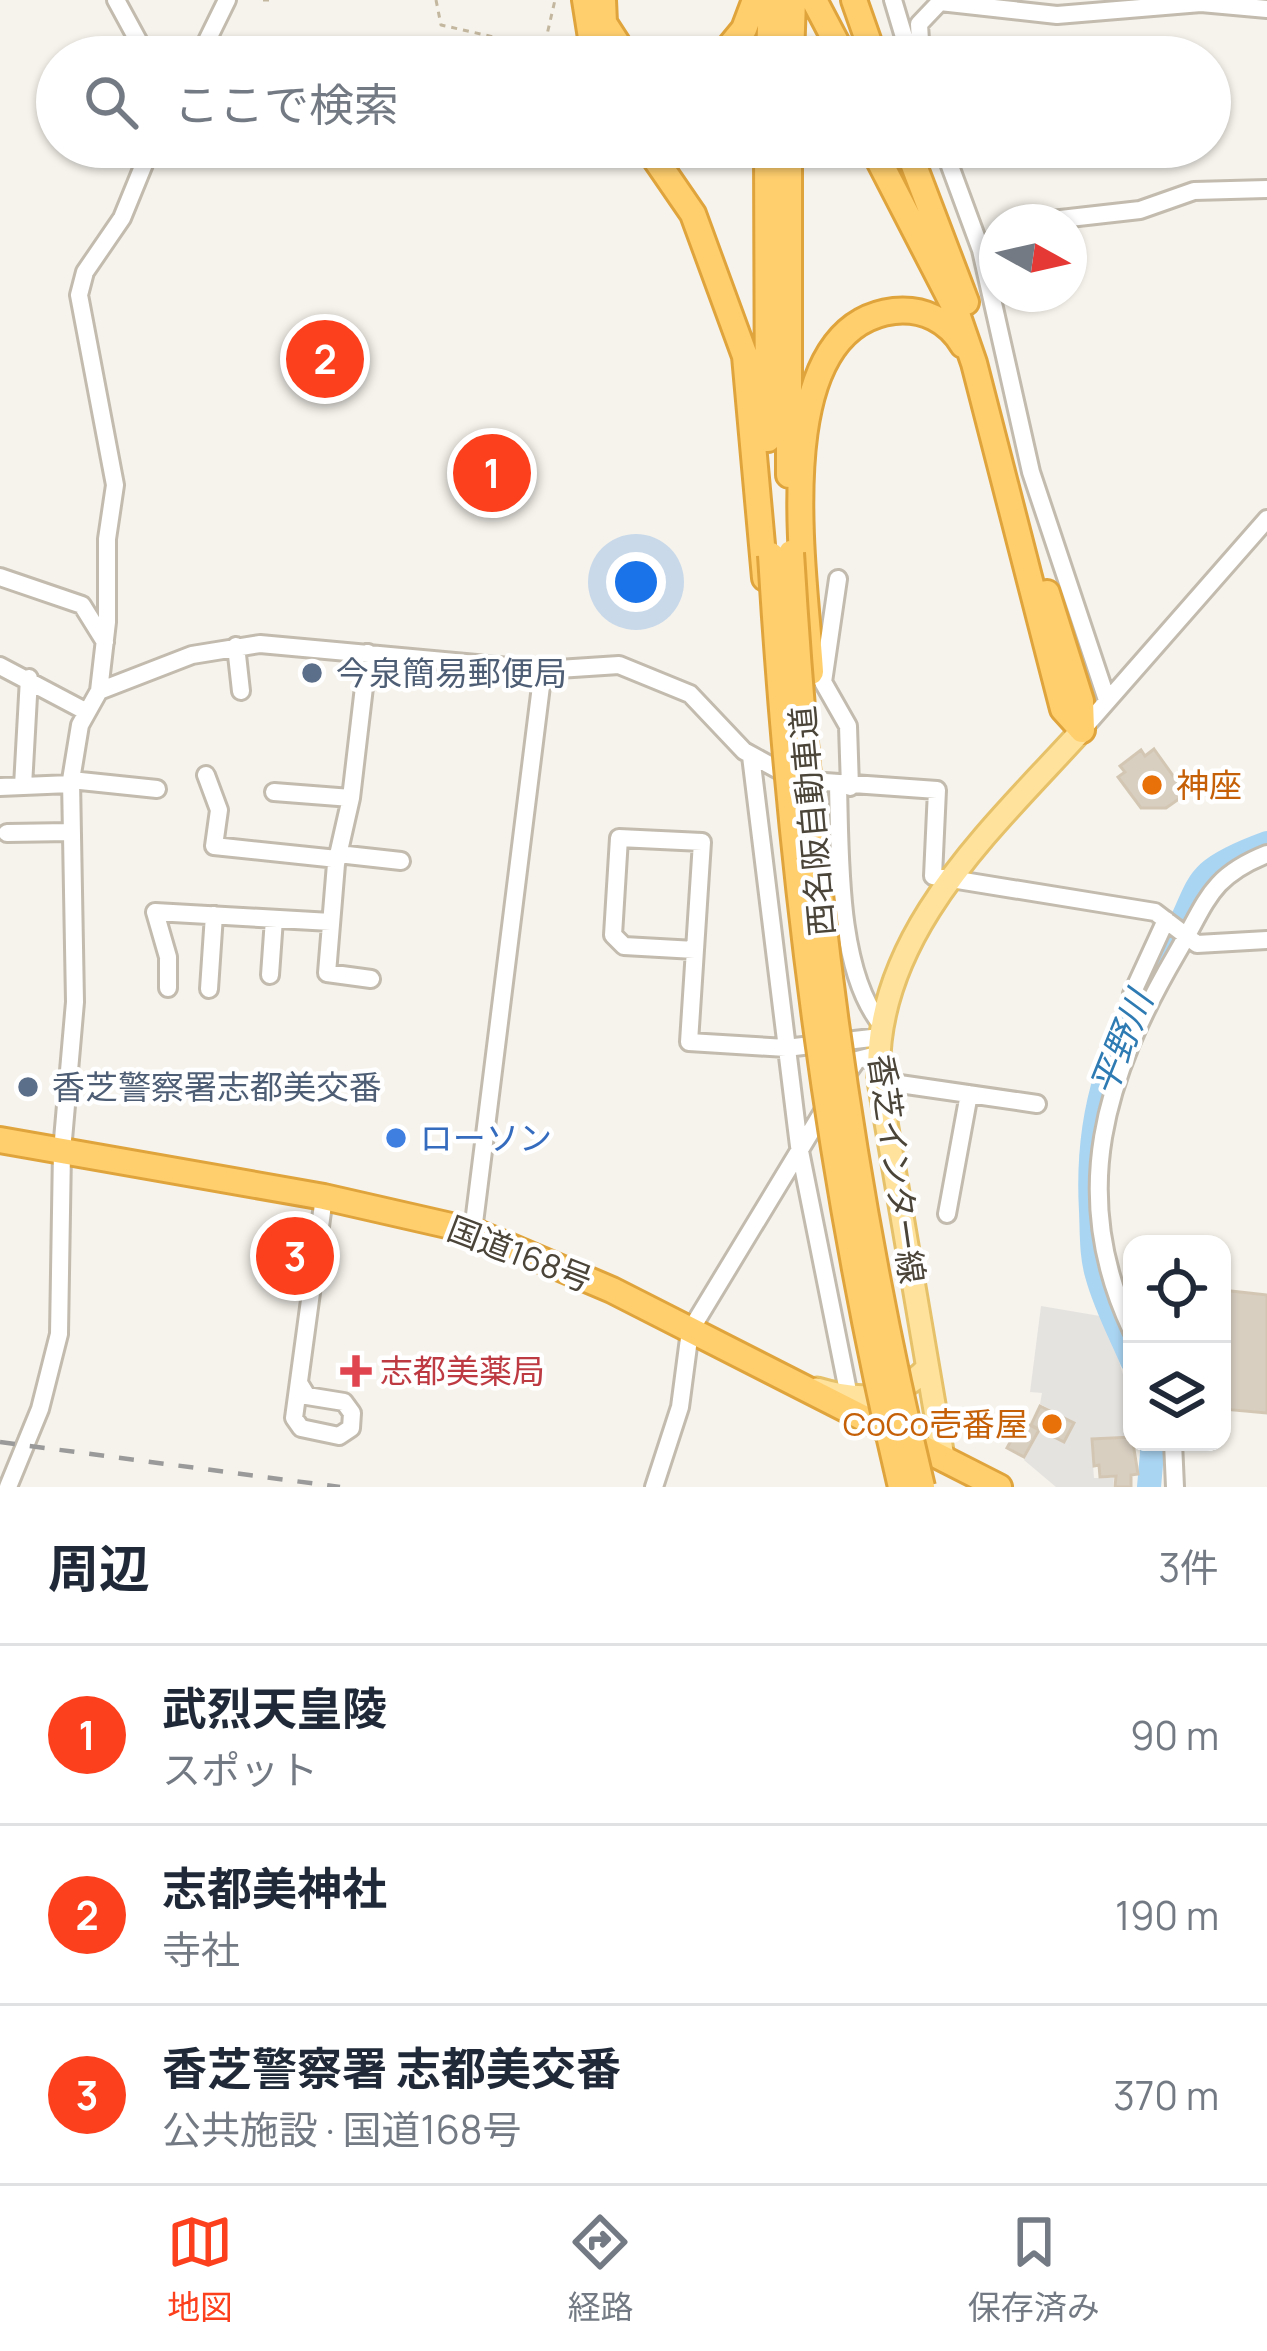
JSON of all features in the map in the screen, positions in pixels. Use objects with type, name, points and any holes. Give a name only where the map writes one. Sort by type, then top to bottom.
[{"type":"highway","points":[[585,0],[588,36]]},
{"type":"highway","points":[[603,0],[604,23],[612,36]]},
{"type":"highway","points":[[738,36],[754,0]]},
{"type":"highway","points":[[770,36],[771,0]]},
{"type":"highway","points":[[854,0],[867,36]]},
{"type":"highway","points":[[796,36],[804,3]]},
{"type":"highway","points":[[804,3],[822,36]]},
{"type":"highway","points":[[804,3],[828,36]]},
{"type":"highway","points":[[661,168],[693,214],[746,356],[782,554]]},
{"type":"highway","name":"西名阪自動車道","points":[[768,168],[782,554],[822,940],[857,1175],[922,1487]]},
{"type":"highway","name":"西名阪自動車道","points":[[789,168],[782,554],[773,596],[794,851],[829,1124],[901,1487]]},
{"type":"highway","points":[[883,168],[955,308],[974,363],[1063,709],[1082,730]]},
{"type":"highway","points":[[896,168],[978,333]]},
{"type":"highway","points":[[915,168],[978,333],[1018,500],[1081,701],[1082,730]]},
{"type":"highway","points":[[782,554],[811,390],[828,350],[863,320],[907,310],[943,322],[974,363]]},
{"type":"highway","name":"国道168号","points":[[0,1140],[324,1197],[473,1231],[553,1262],[999,1487]]},
{"type":"main road","name":"香芝インター線","points":[[944,1457],[879,1081],[879,1038],[902,963],[950,878],[1082,730]]},
{"type":"main road","points":[[771,1374],[849,1396],[888,1395],[908,1388],[927,1368]]},
{"type":"street","points":[[116,0],[136,36]]},
{"type":"street","points":[[893,0],[904,36]]},
{"type":"street","points":[[207,36],[221,2]]},
{"type":"street","points":[[920,36],[919,24],[940,2],[1057,15],[1202,3],[1267,9]]},
{"type":"street","points":[[8,1487],[40,1408],[59,1334],[62,1151],[75,1002],[70,782],[87,712],[99,691],[107,539],[115,485],[80,296],[85,272],[122,218],[142,168]]},
{"type":"street","points":[[951,168],[979,245]]},
{"type":"street","points":[[1087,216],[1140,210],[1194,191],[1267,189]]},
{"type":"street","points":[[995,312],[1031,472],[1107,700]]},
{"type":"street","points":[[1082,730],[1267,519]]},
{"type":"street","points":[[0,577],[82,605],[105,643]]},
{"type":"street","points":[[838,579],[823,682],[848,726],[844,787],[852,957],[879,1038]]},
{"type":"street","points":[[99,691],[193,655],[236,646],[543,670],[598,664],[637,670],[690,694],[751,756],[797,780],[844,787],[937,790],[933,876],[1144,910],[1213,945],[1267,940]]},
{"type":"street","points":[[236,646],[242,691]]},
{"type":"street","points":[[368,653],[351,798],[338,856],[327,974],[371,979]]},
{"type":"street","points":[[0,666],[87,712]]},
{"type":"street","points":[[473,1231],[543,670]]},
{"type":"street","points":[[23,786],[28,679]]},
{"type":"street","points":[[751,756],[799,1146],[849,1396]]},
{"type":"street","points":[[206,775],[219,810],[214,846],[401,862]]},
{"type":"street","points":[[0,787],[70,782],[157,789]]},
{"type":"street","points":[[274,792],[351,798]]},
{"type":"street","points":[[7,833],[70,832]]},
{"type":"street","points":[[695,950],[624,946],[613,935],[619,838],[702,842],[695,950],[689,1042],[786,1048],[879,1038]]},
{"type":"street","points":[[1132,994],[1176,929],[1219,879],[1267,854]]},
{"type":"street","points":[[168,988],[168,957],[155,912],[331,922]]},
{"type":"street","points":[[209,989],[214,915]]},
{"type":"street","points":[[270,975],[274,919]]},
{"type":"street","points":[[1123,1310],[1106,1273],[1102,1132],[1131,1034],[1176,929]]},
{"type":"street","points":[[654,1487],[680,1407],[690,1331],[799,1146],[857,1060],[879,1038]]},
{"type":"street","points":[[879,1081],[1036,1104]]},
{"type":"street","points":[[947,1214],[969,1094]]},
{"type":"street","points":[[299,1383],[324,1197]]},
{"type":"street","points":[[1173,1451],[1174,1487]]},
{"type":"path","points":[[263,0],[272,0]]},
{"type":"path","points":[[436,0],[440,25],[491,36]]},
{"type":"path","points":[[547,36],[555,0]]},
{"type":"shaded area","points":[[1041,1306],[1106,1317],[1123,1375],[1123,1437],[1091,1439],[1094,1478],[1114,1478],[1113,1487],[1056,1487],[1024,1460],[1040,1431],[1064,1443],[1075,1423],[1040,1404],[1042,1393],[1030,1392]]},
{"type":"building","name":"神座","points":[[1154,749],[1186,794],[1166,808],[1141,808],[1118,777],[1125,772],[1120,766],[1141,750],[1145,756]]},
{"type":"building","points":[[1231,1291],[1267,1295],[1267,1413],[1231,1410]]},
{"type":"building","name":"CoCo壱番屋","points":[[1040,1406],[1074,1423],[1064,1442],[1031,1425]]},
{"type":"building","points":[[1022,1421],[1039,1430],[1024,1457],[1007,1448]]},
{"type":"building","points":[[1123,1437],[1123,1451],[1134,1451],[1138,1474],[1131,1475],[1131,1487],[1115,1487],[1116,1476],[1100,1477],[1099,1465],[1094,1466],[1092,1439]]},
{"type":"waterway","name":"平野川","points":[[1124,1343],[1097,1275],[1092,1235],[1093,1138],[1106,1075],[1131,1015],[1199,884],[1221,864],[1267,843]]},
{"type":"waterway","name":"平野川","points":[[1149,1487],[1152,1451]]},
{"type":"railway","points":[[0,1442],[340,1487]]},
{"type":"place","name":"志都美神社","points":[[325,359]]},
{"type":"place","name":"武烈天皇陵","points":[[492,473]]},
{"type":"place","name":"今泉簡易郵便局","points":[[312,673]]},
{"type":"place","name":"神座","points":[[1152,785]]},
{"type":"place","name":"香芝警察署志都美交番","points":[[28,1087]]},
{"type":"place","name":"ローソン","points":[[396,1138]]},
{"type":"place","name":"香芝警察署 志都美交番","points":[[295,1256]]},
{"type":"place","name":"志都美薬局","points":[[356,1371]]},
{"type":"place","name":"CoCo壱番屋","points":[[1052,1424]]}]
